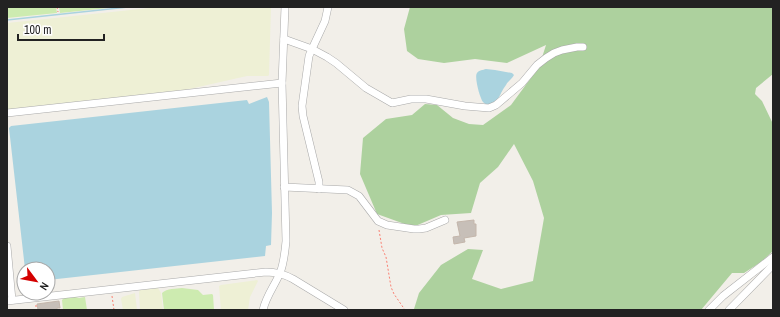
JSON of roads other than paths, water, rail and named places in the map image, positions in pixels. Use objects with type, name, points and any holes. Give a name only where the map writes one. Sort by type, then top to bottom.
[{"type":"street","points":[[263,310],[269,294],[280,273],[285,255],[286,242],[282,83],[285,7]]},
{"type":"street","points":[[319,189],[302,106],[309,56],[326,21],[328,7]]},
{"type":"street","points":[[284,39],[312,49],[336,63],[366,88],[392,103],[411,99],[426,99],[465,106],[489,108],[496,105],[522,83],[537,65],[546,58],[562,50],[583,47]]},
{"type":"street","points":[[7,113],[282,83]]},
{"type":"street","points":[[284,188],[348,190],[355,193],[362,199],[378,221],[386,225],[414,229],[426,228],[445,220]]},
{"type":"street","points":[[7,246],[10,300],[266,272],[286,275],[344,310]]},
{"type":"street","points":[[709,310],[723,296],[773,258]]},
{"type":"street","points":[[729,310],[773,265]]},
{"type":"water","points":[[486,69],[512,73],[514,75],[498,99],[489,105],[484,103],[482,100],[476,79],[478,72]]},
{"type":"water","points":[[267,97],[269,102],[272,213],[271,245],[266,246],[265,256],[56,279],[56,261],[24,261],[9,128],[11,126],[247,100],[249,104]]},
{"type":"waterway","points":[[7,20],[128,7]]}]
